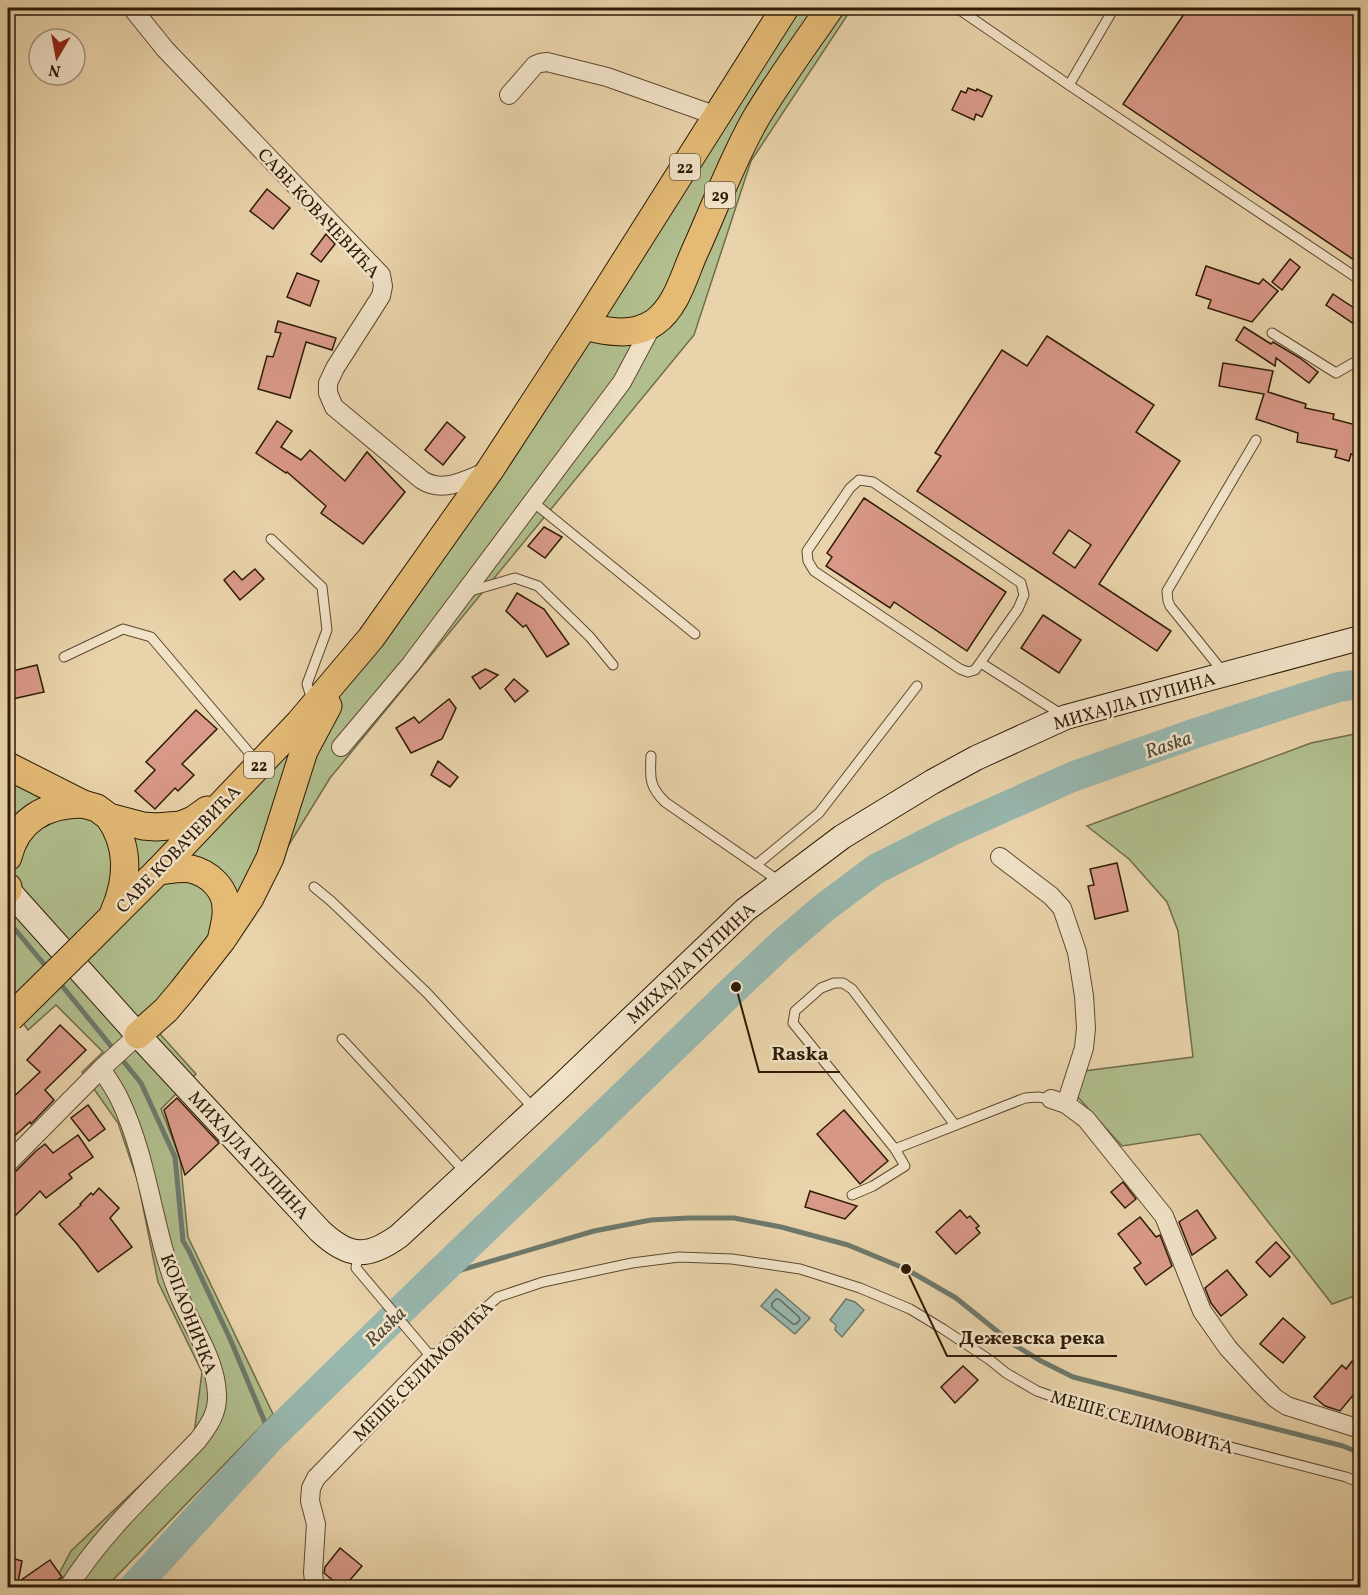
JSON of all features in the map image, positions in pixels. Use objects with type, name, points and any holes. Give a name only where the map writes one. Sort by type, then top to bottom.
[{"type":"main road","name":"САВЕ КОВАЧЕВИЋА","points":[[9,1019],[158,871],[259,765],[371,638],[490,470],[785,8]]},
{"type":"main road","name":"29","points":[[654,322],[663,314],[676,294],[726,181],[757,118],[830,8]]},
{"type":"main road","points":[[584,326],[621,332],[644,328],[654,322]]},
{"type":"main road","points":[[119,1052],[166,1010],[222,940],[250,898],[276,842],[304,751],[356,656]]},
{"type":"main road","points":[[8,766],[83,804],[97,808],[109,817],[119,834],[126,863],[121,897],[113,916]]},
{"type":"main road","points":[[109,817],[150,827],[181,825],[193,820],[237,788]]},
{"type":"main road","points":[[8,857],[13,840],[24,825],[39,813],[56,807],[83,804]]},
{"type":"main road","points":[[158,871],[190,869],[204,874],[219,886],[226,902],[222,940]]},
{"type":"street","name":"САВЕ КОВАЧЕВИЋА","points":[[132,8],[165,49],[381,275],[383,286],[381,297],[335,368],[328,383],[328,393],[334,407],[432,486],[450,485],[490,470]]},
{"type":"street","points":[[508,95],[535,65],[547,62],[607,77],[717,116]]},
{"type":"street","points":[[341,747],[411,664],[622,382],[654,322]]},
{"type":"street","name":"МИХАЈЛА ПУПИНА","points":[[8,889],[119,1052],[334,1244],[358,1253],[374,1251],[399,1236],[745,910],[842,837],[976,758],[1066,717],[1360,638]]},
{"type":"street","points":[[1000,857],[1051,896],[1062,908],[1077,952],[1084,996],[1086,1028],[1084,1048],[1059,1102],[1086,1119],[1164,1216],[1202,1311],[1228,1348],[1252,1375],[1275,1398],[1287,1406],[1360,1429]]},
{"type":"street","points":[[8,1163],[119,1052]]},
{"type":"street","name":"КОПАОНИЧКА","points":[[68,1587],[106,1536],[198,1440],[211,1422],[217,1402],[214,1374],[177,1292],[133,1132],[120,1099],[119,1052]]},
{"type":"street","name":"МЕШЕ СЕЛИМОВИЋА","points":[[315,1587],[313,1573],[316,1524],[310,1500],[311,1488],[316,1478],[426,1351]]},
{"type":"lane","points":[[957,8],[1360,280]]},
{"type":"lane","points":[[1069,85],[1114,8]]},
{"type":"lane","points":[[1272,333],[1336,373],[1360,359]]},
{"type":"lane","points":[[1226,675],[1170,606],[1167,591],[1257,440]]},
{"type":"lane","points":[[859,480],[873,482],[1022,583],[1024,594],[1018,609],[981,663],[975,670],[968,672],[960,669],[814,571],[808,561],[807,551],[850,488],[859,480]]},
{"type":"lane","points":[[533,501],[695,634]]},
{"type":"lane","points":[[271,539],[322,587],[327,630],[307,684],[314,705]]},
{"type":"lane","points":[[465,592],[515,578],[538,586],[590,637],[613,665]]},
{"type":"lane","points":[[64,657],[123,629],[151,637],[259,765]]},
{"type":"lane","points":[[981,663],[1066,717]]},
{"type":"lane","points":[[756,865],[819,813],[917,686]]},
{"type":"lane","points":[[651,756],[650,780],[656,793],[665,802],[781,882]]},
{"type":"lane","points":[[314,887],[427,993],[535,1110]]},
{"type":"lane","points":[[852,1195],[873,1186],[906,1166],[895,1149],[793,1023],[795,1011],[821,988],[834,982],[852,989],[955,1125]]},
{"type":"lane","points":[[342,1039],[466,1174]]},
{"type":"lane","points":[[895,1149],[1025,1098],[1038,1097],[1059,1102]]},
{"type":"lane","points":[[358,1253],[356,1268],[426,1351]]},
{"type":"lane","name":"МЕШЕ СЕЛИМОВИЋА","points":[[426,1351],[459,1331],[498,1297],[543,1282],[632,1263],[679,1257],[732,1259],[800,1269],[860,1288],[910,1309],[1037,1391],[1192,1438],[1347,1477],[1360,1483]]},
{"type":"green space","points":[[780,8],[852,8],[751,161],[694,335],[330,778],[226,947],[160,1034],[196,1074],[161,1109],[180,1158],[188,1237],[273,1414],[107,1587],[52,1587],[71,1551],[194,1434],[202,1372],[158,1282],[138,1182],[118,1123],[82,1072],[103,1052],[56,1005],[28,1030],[8,1001],[8,750],[75,789],[135,814],[200,812],[295,718],[399,586]]},
{"type":"green space","points":[[1360,733],[1360,1294],[1332,1304],[1200,1134],[1122,1146],[1076,1095],[1084,1071],[1193,1057],[1178,931],[1167,902],[1129,859],[1087,826],[1311,743]]},
{"type":"water","points":[[776,1289],[810,1318],[795,1334],[761,1306]]},
{"type":"water","points":[[846,1299],[855,1302],[864,1310],[842,1337],[835,1330],[836,1325],[830,1320]]},
{"type":"building","points":[[1188,8],[1360,8],[1360,264],[1123,104]]},
{"type":"building","points":[[968,88],[976,91],[977,89],[992,96],[982,117],[976,114],[974,120],[952,110],[961,91],[966,93]]},
{"type":"building","points":[[267,189],[290,208],[273,229],[250,211]]},
{"type":"building","points":[[326,234],[335,244],[321,262],[311,254]]},
{"type":"building","points":[[1290,259],[1300,267],[1282,290],[1272,282]]},
{"type":"building","points":[[1206,266],[1259,284],[1263,279],[1278,291],[1252,322],[1208,308],[1211,300],[1196,295]]},
{"type":"building","points":[[297,273],[319,281],[310,306],[287,297]]},
{"type":"building","points":[[1333,294],[1360,312],[1360,328],[1326,305]]},
{"type":"building","points":[[278,321],[336,338],[332,350],[306,342],[290,398],[258,389],[267,356],[273,357],[281,333],[275,332]]},
{"type":"building","points":[[1244,327],[1300,358],[1318,372],[1309,383],[1276,358],[1275,366],[1236,340]]},
{"type":"building","points":[[1047,336],[1154,405],[1136,432],[1180,461],[1099,584],[1171,631],[1157,651],[917,491],[941,456],[935,453],[1002,350],[1027,366]],"holes":[[[1069,530],[1091,545],[1075,568],[1053,553]]]},
{"type":"building","points":[[1223,363],[1273,371],[1268,392],[1306,404],[1305,408],[1334,414],[1333,419],[1360,426],[1360,456],[1351,454],[1349,461],[1335,457],[1337,450],[1297,442],[1298,433],[1256,419],[1264,394],[1219,386]]},
{"type":"building","points":[[277,421],[292,431],[281,447],[301,460],[310,450],[345,481],[367,452],[405,492],[363,544],[321,513],[326,506],[287,472],[256,453]]},
{"type":"building","points":[[447,422],[465,437],[443,465],[425,450]]},
{"type":"building","points":[[864,498],[1006,592],[967,651],[894,602],[890,608],[826,566],[832,557],[827,553]]},
{"type":"building","points":[[544,527],[562,537],[545,558],[528,546]]},
{"type":"building","points":[[255,569],[264,579],[240,600],[224,580],[234,571],[242,580]]},
{"type":"building","points":[[517,593],[544,609],[569,644],[547,657],[526,625],[523,627],[506,611]]},
{"type":"building","points":[[1043,615],[1081,640],[1059,673],[1021,648]]},
{"type":"building","points":[[37,665],[44,692],[8,700],[8,672]]},
{"type":"building","points":[[485,669],[498,675],[480,689],[472,677]]},
{"type":"building","points":[[514,679],[528,691],[515,702],[505,689]]},
{"type":"building","points":[[449,699],[456,708],[442,739],[411,753],[396,728],[414,717],[419,723]]},
{"type":"building","points":[[196,710],[217,729],[182,764],[194,775],[178,791],[175,788],[155,809],[135,791],[155,770],[146,762]]},
{"type":"building","points":[[438,761],[458,777],[450,787],[431,775]]},
{"type":"building","points":[[1117,863],[1128,911],[1095,919],[1088,886],[1094,885],[1090,869]]},
{"type":"building","points":[[60,1025],[86,1050],[45,1090],[54,1100],[31,1124],[30,1122],[10,1140],[12,1143],[8,1148],[8,1102],[40,1072],[27,1060]]},
{"type":"building","points":[[177,1098],[219,1143],[185,1175],[164,1110]]},
{"type":"building","points":[[88,1105],[105,1129],[89,1141],[71,1118]]},
{"type":"building","points":[[844,1110],[888,1161],[860,1184],[817,1134]]},
{"type":"building","points":[[78,1135],[93,1157],[69,1174],[72,1178],[46,1198],[40,1191],[14,1217],[8,1211],[8,1174],[16,1171],[45,1144],[53,1153]]},
{"type":"building","points":[[1123,1182],[1136,1199],[1125,1208],[1111,1192]]},
{"type":"building","points":[[99,1188],[119,1208],[110,1218],[132,1247],[98,1272],[59,1224]]},
{"type":"building","points":[[810,1191],[857,1206],[845,1219],[805,1207]]},
{"type":"building","points":[[960,1210],[967,1218],[970,1216],[979,1226],[976,1228],[980,1233],[956,1254],[936,1232]]},
{"type":"building","points":[[1197,1210],[1216,1238],[1192,1255],[1179,1222]]},
{"type":"building","points":[[1140,1217],[1156,1237],[1160,1235],[1172,1266],[1146,1285],[1134,1268],[1141,1263],[1118,1234]]},
{"type":"building","points":[[1276,1242],[1290,1257],[1270,1277],[1256,1262]]},
{"type":"building","points":[[1227,1270],[1247,1295],[1221,1316],[1211,1303],[1205,1288]]},
{"type":"building","points":[[1283,1318],[1305,1337],[1283,1363],[1260,1344]]},
{"type":"building","points":[[1360,1351],[1360,1387],[1340,1411],[1325,1406],[1314,1397],[1342,1365],[1346,1369]]},
{"type":"building","points":[[963,1366],[978,1380],[955,1403],[941,1387]]},
{"type":"building","points":[[340,1548],[362,1566],[344,1587],[324,1573],[325,1567]]},
{"type":"building","points":[[8,1557],[22,1561],[18,1582],[50,1560],[62,1577],[47,1587],[8,1587]]},
{"type":"waterway","name":"Raska","points":[[133,1588],[271,1437],[434,1278],[784,942],[825,907],[876,869],[951,831],[1072,777],[1300,699],[1339,687],[1360,684]]},
{"type":"waterway","points":[[8,921],[49,970]]},
{"type":"waterway","points":[[59,982],[141,1083],[175,1157],[183,1241],[231,1341],[271,1437]]},
{"type":"waterway","points":[[434,1278],[594,1231],[651,1220],[734,1218],[781,1227],[848,1245],[906,1269],[956,1298],[1013,1344],[1073,1377],[1343,1446],[1360,1453]]},
{"type":"place","name":"Raska","points":[[736,987]]},
{"type":"place","name":"Дежевска река","points":[[906,1269]]}]
